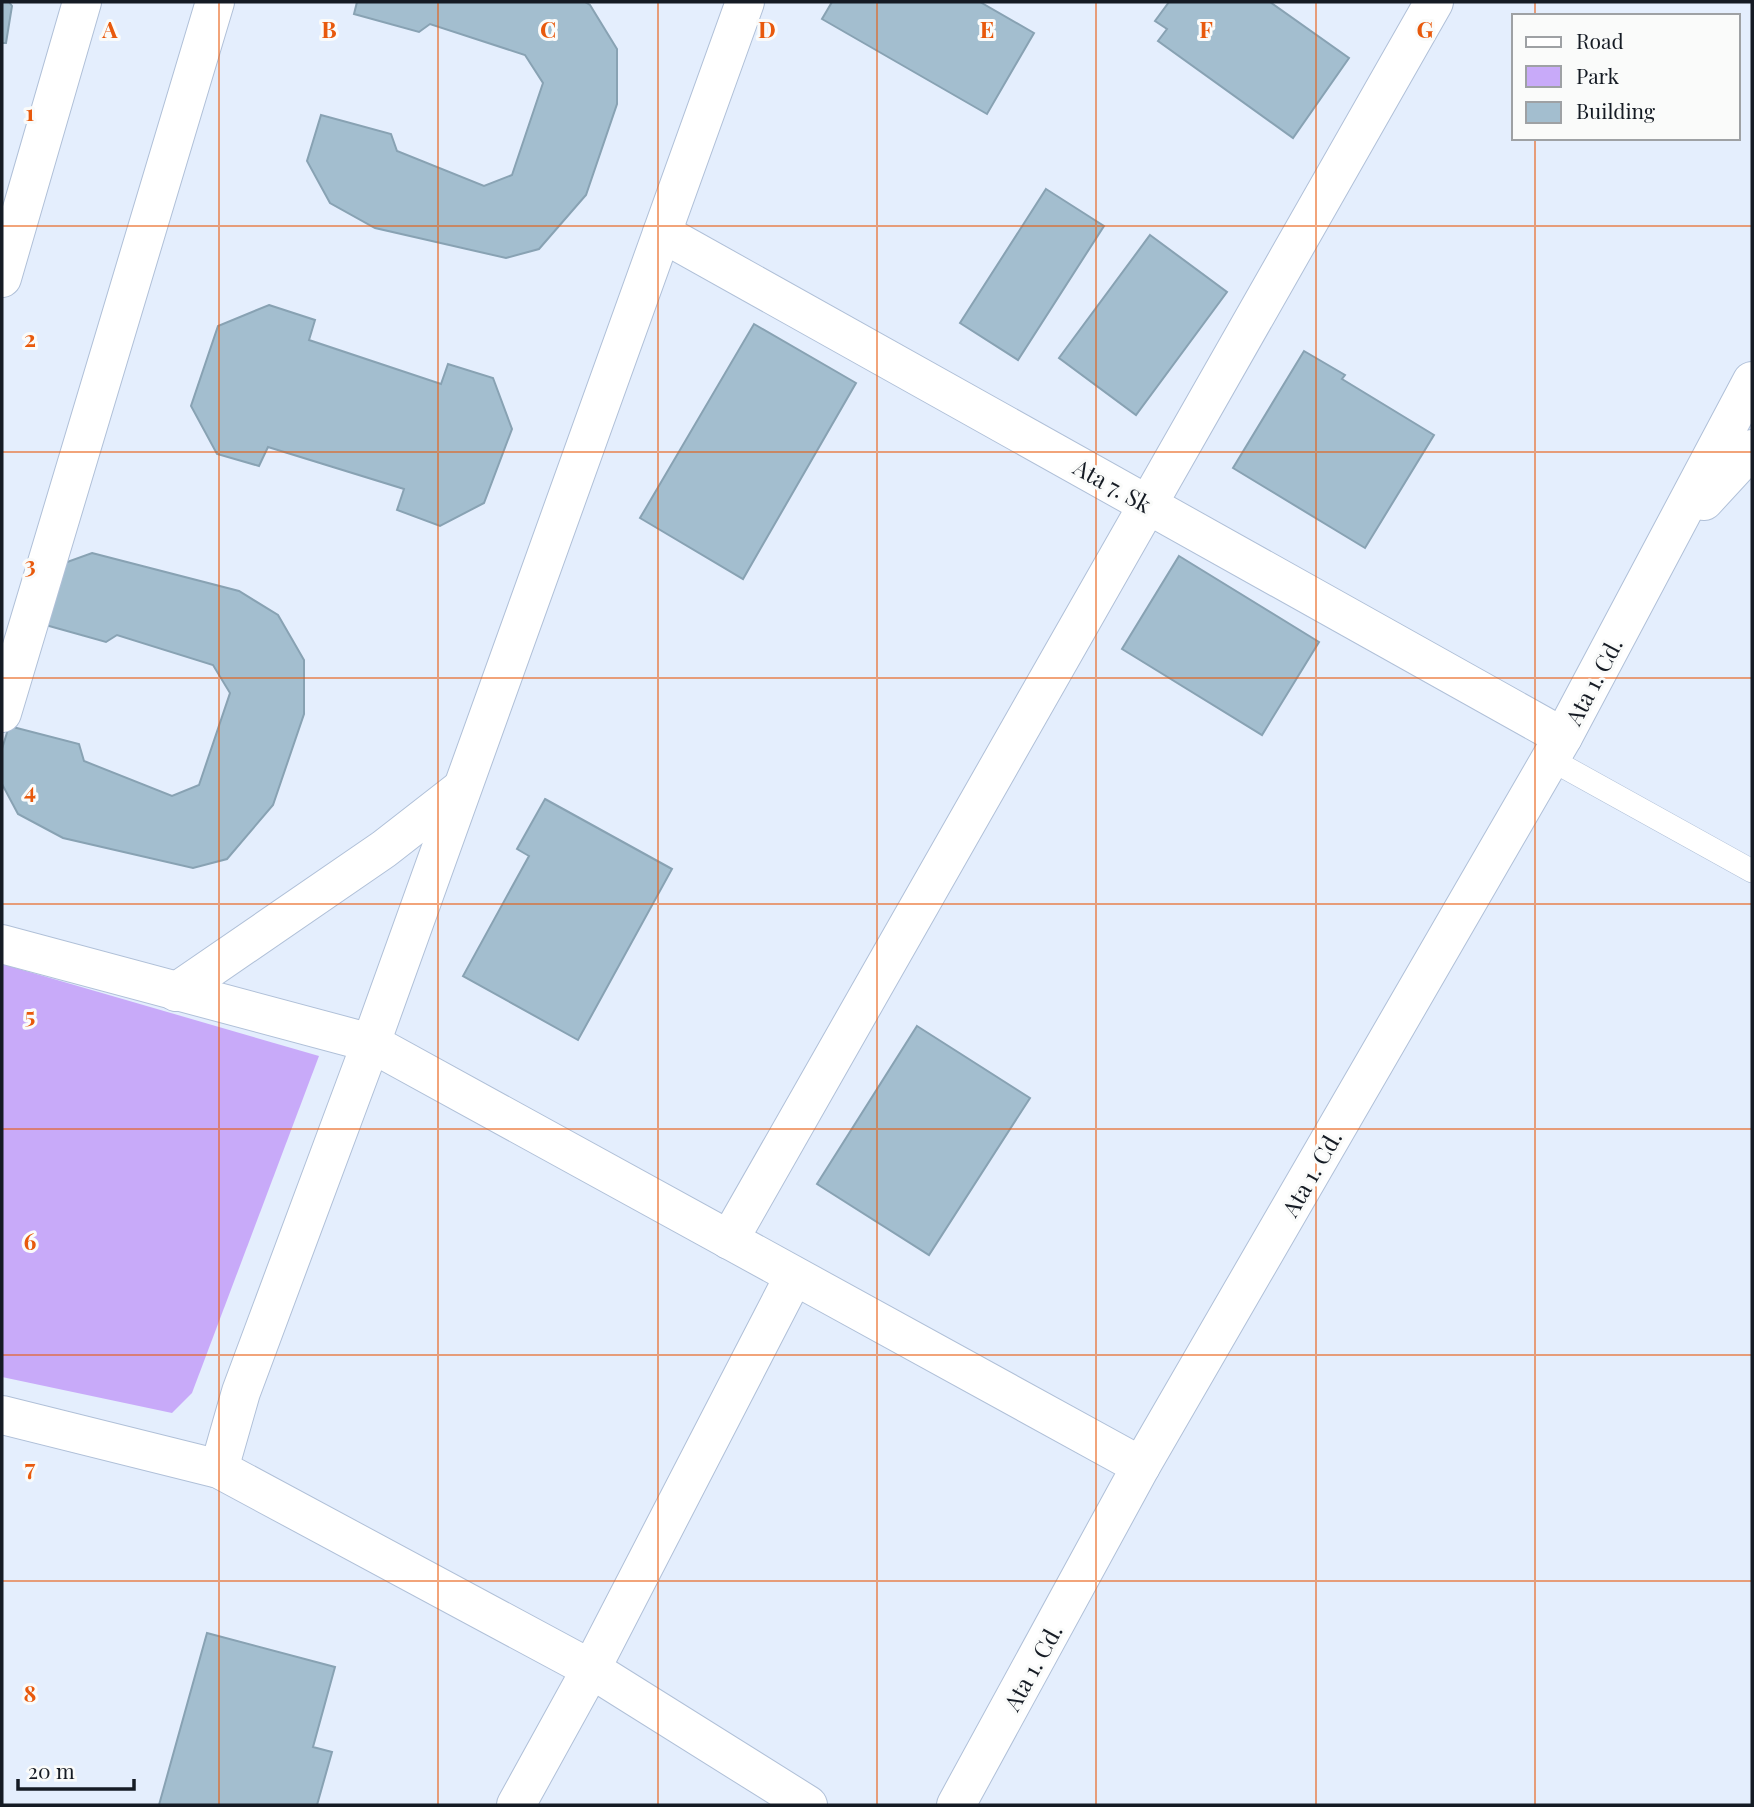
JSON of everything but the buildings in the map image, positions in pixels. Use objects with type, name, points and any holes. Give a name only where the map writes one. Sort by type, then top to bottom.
[{"type":"street","points":[[2,278],[82,2]]},
{"type":"street","points":[[2,713],[215,2]]},
{"type":"street","points":[[219,1469],[241,1392],[371,1043],[745,2]]},
{"type":"street","points":[[729,1240],[1434,2]]},
{"type":"street","name":"Ata 7. Sk","points":[[662,233],[1147,504],[1557,748]]},
{"type":"street","name":"Ata 1. Cd.","points":[[956,1805],[1141,1466],[1557,748],[1752,381]]},
{"type":"street","name":"Ata 1. Cd.","points":[[1667,542],[1752,449]]},
{"type":"street","points":[[176,992],[384,849],[461,789]]},
{"type":"street","points":[[2,944],[371,1043],[1141,1466]]},
{"type":"street","points":[[516,1805],[591,1669],[794,1276]]},
{"type":"street","points":[[2,1415],[219,1469],[591,1669],[808,1805]]},
{"type":"lane","points":[[1557,748],[1752,870]]},
{"type":"green space","points":[[2,964],[319,1056],[192,1393],[172,1413],[2,1377]]}]
